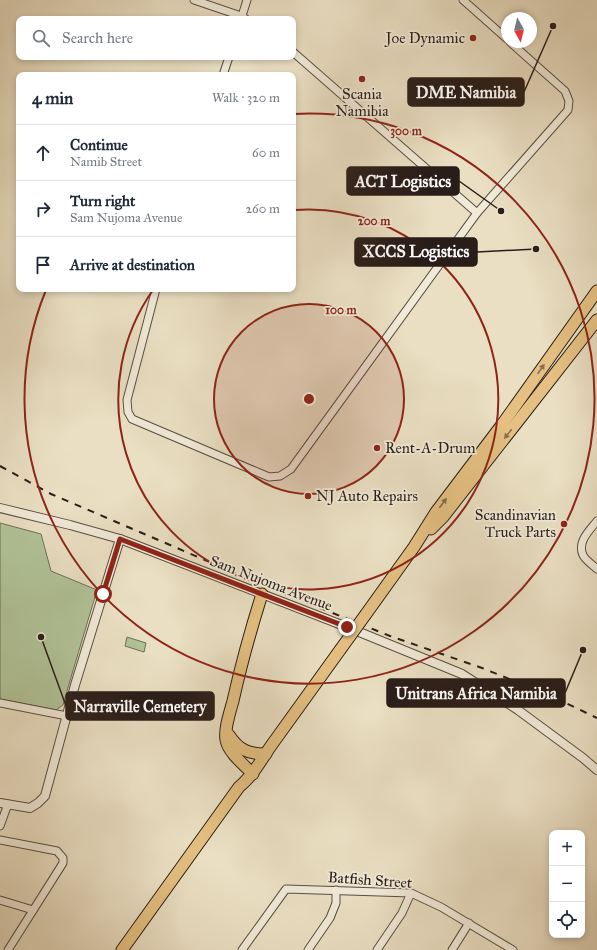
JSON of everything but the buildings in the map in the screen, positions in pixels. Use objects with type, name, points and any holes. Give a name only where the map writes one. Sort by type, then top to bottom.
[{"type":"highway","points":[[128,950],[244,789],[252,774],[414,547],[436,512],[501,426],[597,291]]},
{"type":"highway","points":[[414,547],[443,517],[597,320]]},
{"type":"highway","points":[[252,774],[228,745],[226,739],[228,719],[243,657],[262,594]]},
{"type":"highway","points":[[227,731],[235,744],[241,749],[256,754],[266,754]]},
{"type":"highway","points":[[122,950],[239,787],[252,774]]},
{"type":"street","points":[[194,0],[238,16]]},
{"type":"street","points":[[243,16],[246,0]]},
{"type":"street","points":[[463,0],[501,34]]},
{"type":"street","points":[[155,292],[127,400],[128,412],[132,419],[269,477],[280,476],[291,470],[477,213],[568,110],[569,100],[565,91],[517,48]]},
{"type":"street","points":[[296,55],[477,213]]},
{"type":"street","points":[[224,72],[228,60]]},
{"type":"street","name":"Sam Nujoma Avenue","points":[[0,508],[120,539],[347,627],[462,674],[518,710],[597,770]]},
{"type":"street","points":[[597,521],[583,537],[581,548],[583,556],[597,569]]},
{"type":"street","points":[[0,826],[4,804],[30,808],[45,796],[75,685],[120,539]]},
{"type":"street","points":[[0,703],[67,716]]},
{"type":"street","points":[[0,840],[57,851],[63,858],[63,863],[8,950]]},
{"type":"street","name":"Batfish Street","points":[[242,950],[286,889],[411,893],[441,907],[514,950]]},
{"type":"street","points":[[308,950],[330,918],[336,903],[336,890]]},
{"type":"street","points":[[377,950],[402,913],[411,893]]},
{"type":"street","points":[[0,900],[33,910]]},
{"type":"street","points":[[452,950],[469,923]]},
{"type":"green space","points":[[0,523],[41,534],[51,571],[97,590],[63,705],[56,710],[0,699]]},
{"type":"green space","points":[[127,637],[146,643],[144,652],[125,646]]},
{"type":"railway","points":[[0,466],[51,494],[268,587],[390,636],[482,668],[549,695],[597,718]]},
{"type":"place","name":"DME Namibia","points":[[553,26]]},
{"type":"place","name":"Joe Dynamic","points":[[473,38]]},
{"type":"place","name":"Scania Namibia","points":[[362,79]]},
{"type":"place","name":"ACT Logistics","points":[[501,211]]},
{"type":"place","name":"XCCS Logistics","points":[[536,249]]},
{"type":"place","name":"Rent-A-Drum","points":[[377,448]]},
{"type":"place","name":"NJ Auto Repairs","points":[[308,496]]},
{"type":"place","name":"Scandinavian Truck Parts","points":[[564,524]]},
{"type":"place","name":"Narraville Cemetery","points":[[41,637]]},
{"type":"place","name":"Unitrans Africa Namibia","points":[[583,650]]},
{"type":"route","points":[[103,594],[120,539],[347,627]]}]
